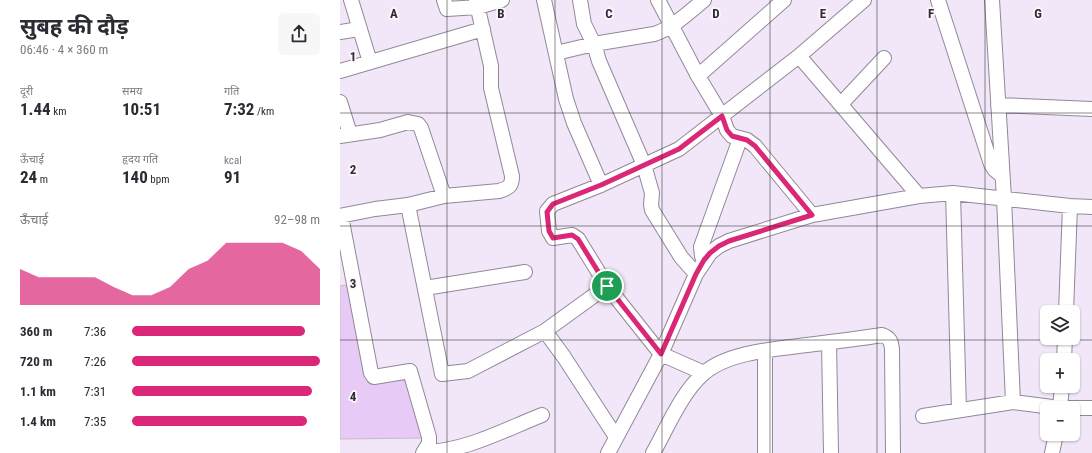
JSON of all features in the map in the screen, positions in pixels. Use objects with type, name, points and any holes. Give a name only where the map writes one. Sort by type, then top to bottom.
[{"type":"street","points":[[351,0],[370,62]]},
{"type":"street","points":[[444,0],[447,9],[502,0]]},
{"type":"street","points":[[544,0],[566,99],[574,123],[601,185]]},
{"type":"street","points":[[580,0],[584,24],[594,44],[598,61],[644,165],[652,193],[652,210],[681,257],[696,274]]},
{"type":"street","points":[[658,0],[698,76],[722,116],[727,130],[732,136],[747,140],[760,152],[812,215]]},
{"type":"street","points":[[556,53],[663,31],[704,0]]},
{"type":"street","points":[[698,76],[784,0]]},
{"type":"street","points":[[704,373],[661,354],[607,286],[578,239],[572,235],[553,238],[549,231],[547,212],[553,204],[601,185],[679,149],[799,56],[864,0]]},
{"type":"street","points":[[938,0],[991,164],[1002,176]]},
{"type":"street","points":[[992,0],[1004,198],[1013,402]]},
{"type":"street","points":[[424,452],[429,443],[429,437],[410,371],[374,377],[371,373],[341,216],[375,209],[408,205],[444,196],[500,191],[508,188],[512,183],[512,176],[490,88],[491,66],[477,3]]},
{"type":"street","points":[[340,32],[359,29]]},
{"type":"street","points":[[340,71],[483,29]]},
{"type":"street","points":[[799,56],[919,196]]},
{"type":"street","points":[[840,104],[884,58]]},
{"type":"street","points":[[340,102],[345,135],[374,131],[408,122],[418,124],[421,128],[444,196]]},
{"type":"street","points":[[998,105],[1092,109]]},
{"type":"street","points":[[704,260],[701,247],[740,139]]},
{"type":"street","points":[[953,194],[959,410]]},
{"type":"street","points":[[608,453],[661,354],[696,274],[704,260],[719,246],[729,241],[812,215],[919,196],[953,194],[1092,207]]},
{"type":"street","points":[[408,205],[442,374],[468,371],[545,331],[607,286]]},
{"type":"street","points":[[1066,305],[1070,206]]},
{"type":"street","points":[[425,288],[525,272]]},
{"type":"street","points":[[545,331],[564,357],[616,438]]},
{"type":"street","points":[[653,453],[689,388],[704,373],[722,362],[745,354],[765,350],[882,336],[888,337],[892,342],[893,453]]},
{"type":"street","points":[[829,342],[831,453]]},
{"type":"street","points":[[765,350],[765,453]]},
{"type":"street","points":[[923,416],[1013,402],[1040,405]]},
{"type":"street","points":[[1080,408],[1092,408]]},
{"type":"street","points":[[424,452],[446,450],[468,444],[542,415]]},
{"type":"street","points":[[1052,453],[1055,441]]},
{"type":"building","points":[[351,284],[368,383],[406,379],[424,438],[340,439],[340,286]]},
{"type":"route","points":[[722,116],[727,130],[732,136],[747,140],[755,146],[812,215],[729,241],[710,253],[696,274],[661,354],[607,286],[578,239],[572,235],[553,238],[549,231],[547,217],[549,208],[553,204],[601,185],[679,149],[722,116]]}]
